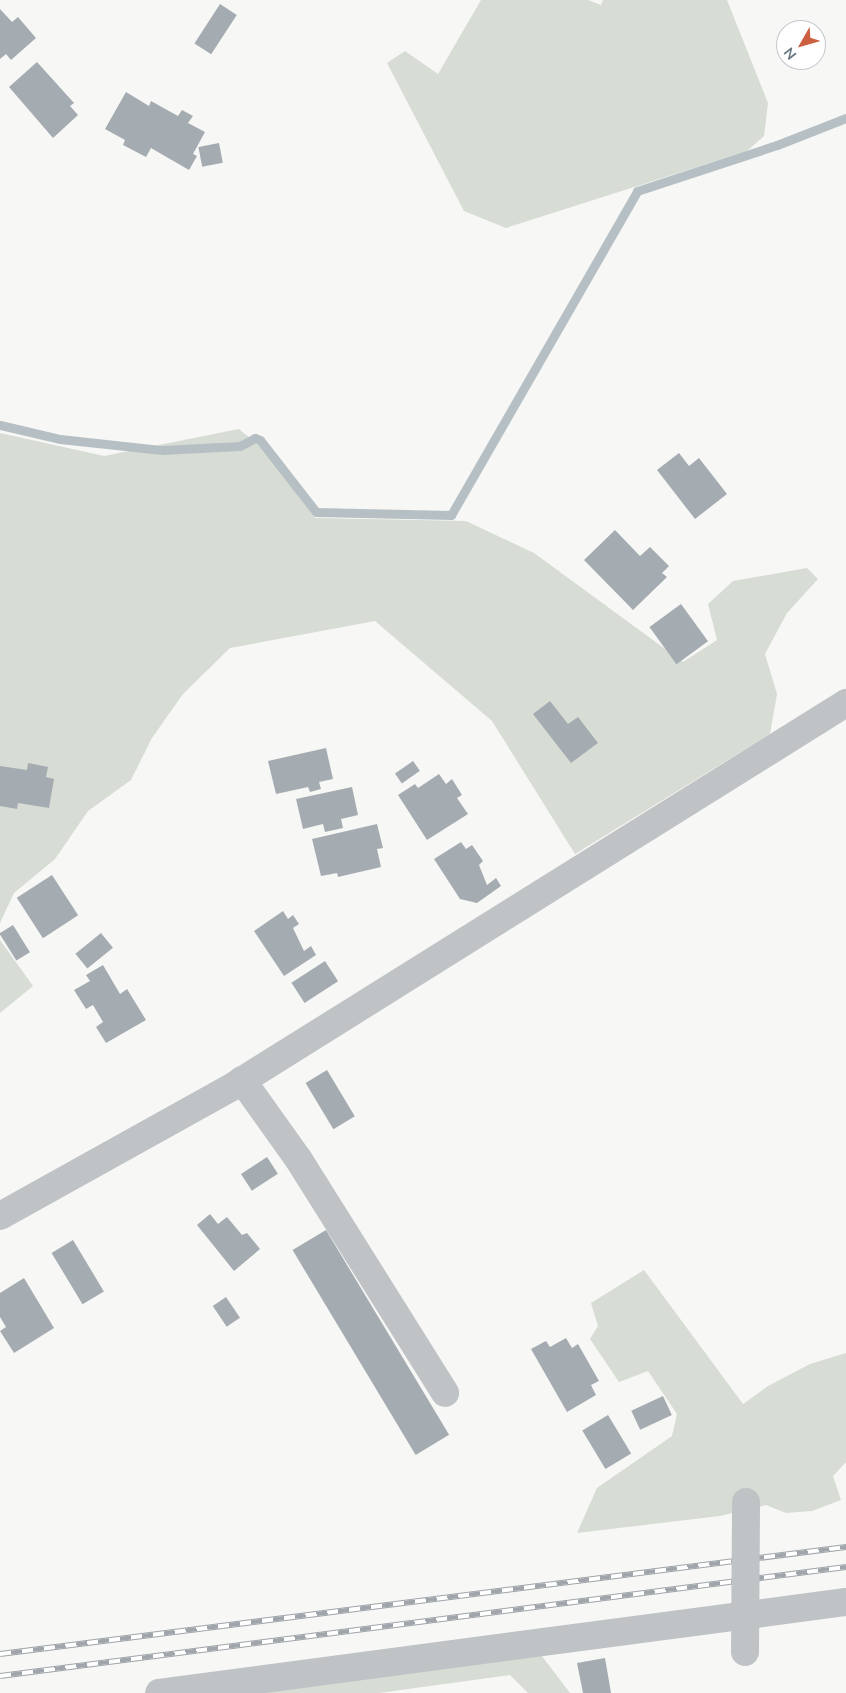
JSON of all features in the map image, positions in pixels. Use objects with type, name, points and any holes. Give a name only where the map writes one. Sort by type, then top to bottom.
[{"type":"street","points":[[0,1216],[242,1080],[846,703]]},
{"type":"street","points":[[242,1080],[310,1176],[446,1393]]},
{"type":"street","points":[[745,1652],[746,1502]]},
{"type":"street","points":[[159,1693],[846,1602]]},
{"type":"shaded area","points":[[481,0],[588,0],[601,5],[603,0],[727,0],[768,103],[764,136],[747,151],[506,228],[464,211],[387,63],[405,51],[438,74]]},
{"type":"shaded area","points":[[239,429],[263,449],[315,518],[466,521],[534,553],[683,662],[717,640],[708,604],[733,581],[807,568],[818,579],[787,613],[765,654],[777,694],[770,734],[575,854],[492,721],[375,621],[230,648],[183,694],[152,738],[131,780],[88,811],[55,859],[14,893],[0,923],[0,433],[104,456]]},
{"type":"shaded area","points":[[0,940],[33,986],[0,1013]]},
{"type":"shaded area","points":[[644,1270],[743,1404],[768,1386],[810,1364],[846,1353],[846,1462],[833,1476],[841,1500],[812,1511],[786,1513],[766,1505],[720,1516],[577,1533],[597,1488],[672,1436],[677,1414],[648,1371],[619,1382],[590,1339],[598,1326],[591,1303]]},
{"type":"shaded area","points":[[538,1651],[570,1693],[528,1693],[510,1675],[379,1693],[211,1693]]},
{"type":"building","points":[[220,4],[237,15],[211,54],[194,43]]},
{"type":"building","points":[[0,9],[12,22],[18,17],[36,38],[11,60],[6,54],[0,59]]},
{"type":"building","points":[[37,62],[74,103],[70,106],[78,115],[53,138],[9,87]]},
{"type":"building","points":[[126,92],[149,106],[151,101],[178,116],[182,110],[193,116],[188,123],[205,132],[193,154],[197,156],[189,170],[151,148],[146,157],[123,145],[125,140],[105,129]]},
{"type":"building","points":[[219,143],[223,163],[202,167],[198,147]]},
{"type":"building","points":[[679,453],[689,466],[699,458],[727,494],[695,519],[657,470]]},
{"type":"building","points":[[615,530],[640,556],[650,547],[669,566],[662,573],[667,577],[633,610],[584,560]]},
{"type":"building","points":[[681,604],[708,641],[676,664],[649,627]]},
{"type":"building","points":[[550,701],[568,724],[578,717],[598,743],[571,763],[533,714]]},
{"type":"building","points":[[326,748],[333,779],[319,782],[321,789],[310,792],[308,787],[276,794],[268,761]]},
{"type":"building","points":[[413,761],[420,771],[402,783],[395,774]]},
{"type":"building","points":[[28,763],[48,767],[46,777],[54,779],[49,808],[18,803],[17,809],[0,806],[0,766],[27,770]]},
{"type":"building","points":[[439,774],[446,784],[452,779],[462,795],[457,798],[468,814],[427,840],[398,795],[415,784],[418,788]]},
{"type":"building","points":[[352,787],[358,815],[341,819],[343,828],[325,832],[323,824],[303,829],[296,799]]},
{"type":"building","points":[[377,824],[383,848],[377,849],[381,867],[338,877],[337,873],[321,876],[312,839]]},
{"type":"building","points":[[461,842],[466,849],[472,845],[483,861],[479,865],[487,885],[496,878],[501,886],[477,903],[460,899],[434,859]]},
{"type":"building","points":[[52,875],[78,915],[43,938],[17,898]]},
{"type":"building","points":[[283,911],[288,919],[293,915],[299,924],[293,928],[304,951],[311,946],[316,955],[284,976],[254,931]]},
{"type":"building","points":[[13,925],[30,952],[16,961],[0,934]]},
{"type":"building","points":[[101,933],[113,948],[87,969],[75,954]]},
{"type":"building","points":[[325,961],[338,981],[305,1003],[291,983]]},
{"type":"building","points":[[103,965],[120,994],[127,989],[146,1020],[106,1043],[96,1027],[103,1022],[93,1005],[86,1009],[74,990],[90,981],[86,975]]},
{"type":"building","points":[[327,1070],[355,1116],[333,1129],[306,1083]]},
{"type":"building","points":[[267,1157],[278,1174],[252,1191],[241,1174]]},
{"type":"building","points":[[210,1214],[218,1224],[227,1217],[242,1235],[247,1233],[260,1249],[234,1271],[197,1225]]},
{"type":"building","points":[[326,1230],[449,1435],[416,1455],[293,1250]]},
{"type":"building","points":[[73,1240],[104,1291],[82,1304],[52,1253]]},
{"type":"building","points":[[24,1278],[54,1328],[14,1353],[0,1331],[6,1327],[0,1317],[0,1293]]},
{"type":"building","points":[[226,1297],[240,1318],[227,1327],[213,1306]]},
{"type":"building","points":[[566,1338],[572,1348],[578,1344],[599,1381],[591,1385],[596,1395],[567,1412],[531,1349],[546,1341],[550,1347]]},
{"type":"building","points":[[663,1396],[672,1415],[640,1430],[631,1411]]},
{"type":"building","points":[[608,1415],[631,1454],[605,1469],[582,1430]]},
{"type":"building","points":[[605,1658],[611,1693],[583,1693],[577,1663]]},
{"type":"waterway","points":[[0,425],[60,439],[162,450],[240,446],[255,438],[260,440],[316,512],[451,515],[637,191],[777,145],[846,118]]},
{"type":"railway","points":[[0,1654],[846,1547]]},
{"type":"railway","points":[[0,1676],[846,1567]]}]
